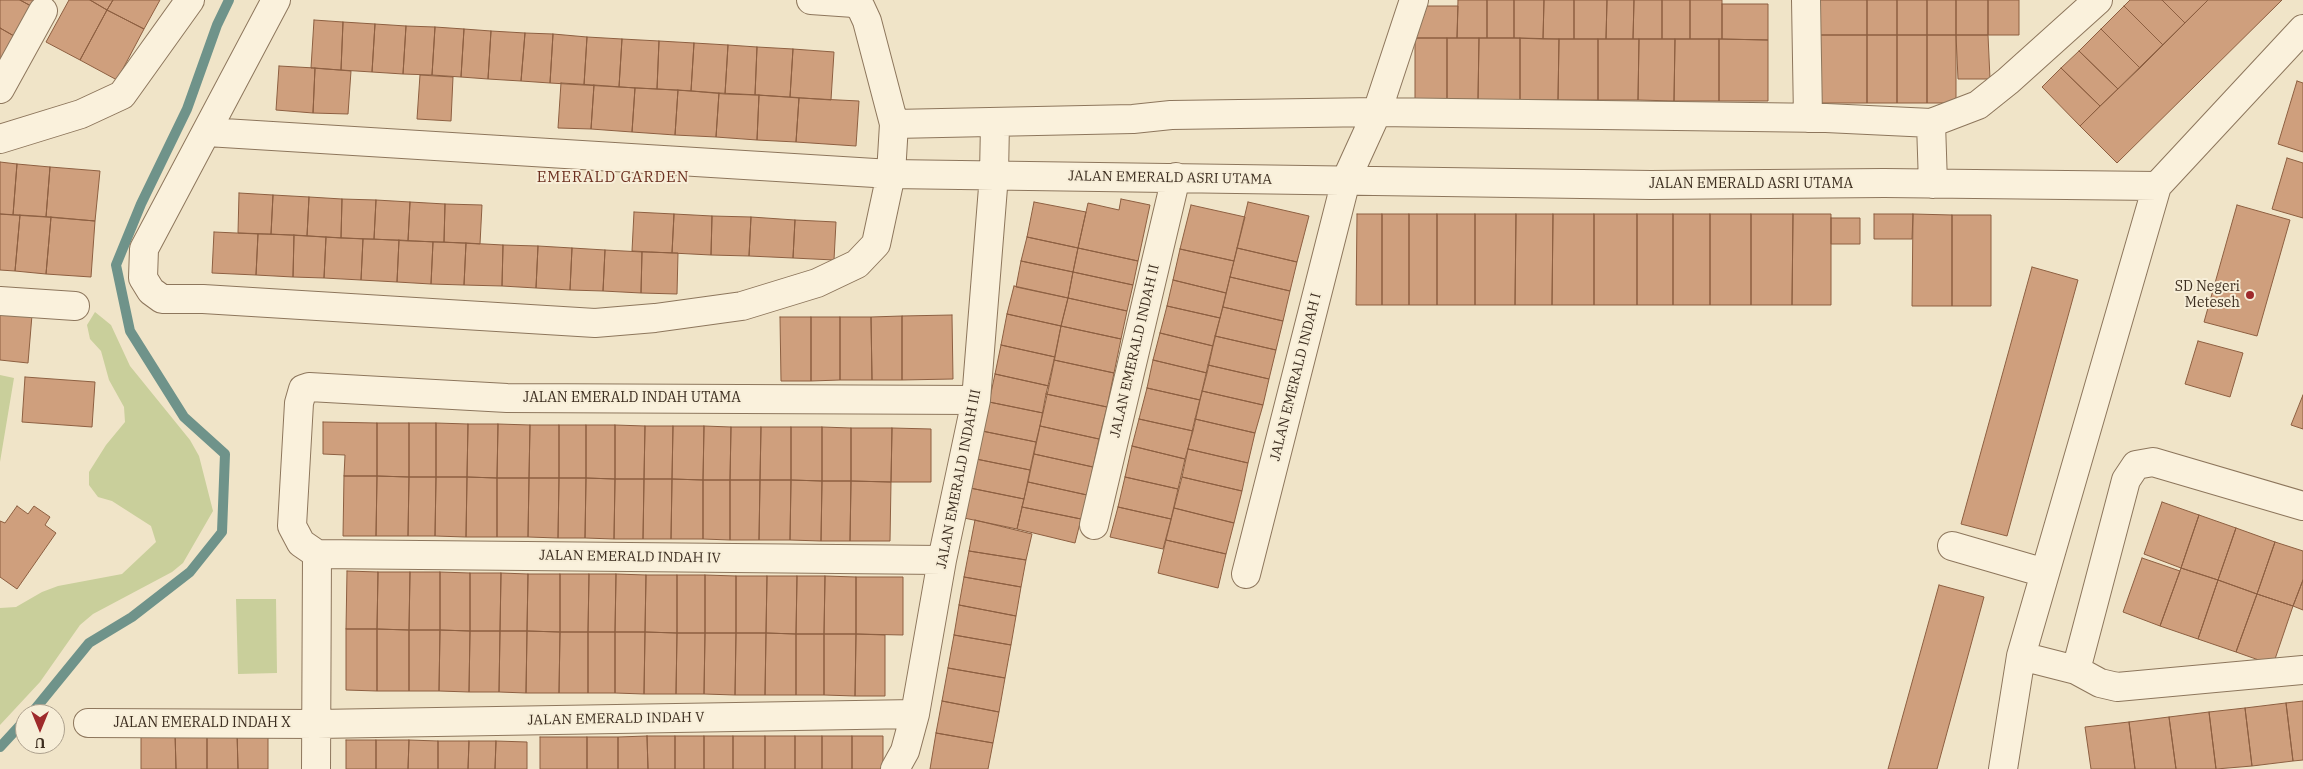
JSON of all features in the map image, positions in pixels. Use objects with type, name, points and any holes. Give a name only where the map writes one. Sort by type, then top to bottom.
[{"type":"street","points":[[0,139],[81,114],[122,95],[190,0]]},
{"type":"street","points":[[276,0],[144,249],[143,278],[151,291],[162,299],[203,299],[595,323],[655,318],[742,306],[817,283],[858,264],[876,244],[891,174],[894,124],[867,21],[861,8],[854,3],[811,0]]},
{"type":"street","points":[[1346,180],[1377,112],[1414,0]]},
{"type":"street","points":[[1806,0],[1808,118]]},
{"type":"street","points":[[894,124],[995,123],[1171,116],[1377,112],[1808,118],[1931,123],[1978,104],[2008,82],[2098,0]]},
{"type":"street","points":[[0,89],[43,11]]},
{"type":"street","points":[[2003,769],[2021,656],[2157,186],[2303,29]]},
{"type":"street","name":"JALAN EMERALD INDAH III","points":[[895,769],[905,751],[915,714],[942,560],[976,400],[994,175],[995,123]]},
{"type":"street","points":[[1931,123],[1933,184]]},
{"type":"street","name":"JALAN EMERALD ASRI UTAMA","points":[[207,132],[891,174],[1651,184],[2157,186]]},
{"type":"street","name":"JALAN EMERALD INDAH II","points":[[1094,525],[1176,177]]},
{"type":"street","name":"JALAN EMERALD INDAH I","points":[[1246,574],[1346,180]]},
{"type":"street","points":[[0,301],[75,306]]},
{"type":"street","name":"JALAN EMERALD INDAH UTAMA","points":[[317,554],[301,544],[292,526],[298,403],[303,390],[309,387],[506,398],[976,400]]},
{"type":"street","points":[[2076,670],[2126,480],[2136,464],[2153,462],[2303,506]]},
{"type":"street","points":[[1952,546],[2045,573]]},
{"type":"street","points":[[316,769],[317,554]]},
{"type":"street","name":"JALAN EMERALD INDAH IV","points":[[317,554],[942,560]]},
{"type":"street","points":[[2021,656],[2076,670],[2100,683],[2117,687],[2303,670]]},
{"type":"street","name":"JALAN EMERALD INDAH V","points":[[317,724],[915,714]]},
{"type":"street","name":"JALAN EMERALD INDAH X","points":[[88,723],[317,724]]},
{"type":"green space","points":[[95,312],[111,325],[130,366],[190,440],[199,456],[213,511],[183,563],[172,572],[93,614],[80,625],[40,682],[20,704],[15,704],[15,709],[0,725],[0,608],[16,607],[42,592],[58,586],[122,574],[156,542],[151,526],[112,501],[98,497],[89,485],[89,472],[106,445],[125,422],[124,407],[109,380],[101,351],[90,339],[87,325]]},
{"type":"green space","points":[[0,375],[14,378],[0,462]]},
{"type":"green space","points":[[236,599],[276,599],[277,673],[238,674]]},
{"type":"building","points":[[0,0],[20,0],[31,6],[14,36],[0,28]]},
{"type":"building","points":[[20,0],[34,0],[31,6]]},
{"type":"building","points":[[69,0],[90,0],[107,10],[80,60],[46,42]]},
{"type":"building","points":[[90,0],[113,0],[107,10]]},
{"type":"building","points":[[113,0],[160,0],[144,29],[107,10]]},
{"type":"building","points":[[1458,0],[1487,0],[1487,38],[1457,38]]},
{"type":"building","points":[[1487,0],[1514,0],[1514,38],[1487,38]]},
{"type":"building","points":[[1514,0],[1544,0],[1543,39],[1514,38]]},
{"type":"building","points":[[1544,0],[1574,0],[1574,39],[1543,39]]},
{"type":"building","points":[[1574,0],[1607,0],[1606,39],[1574,39]]},
{"type":"building","points":[[1607,0],[1634,0],[1633,39],[1606,39]]},
{"type":"building","points":[[1634,0],[1662,0],[1662,39],[1633,39]]},
{"type":"building","points":[[1662,0],[1690,0],[1690,39],[1662,39]]},
{"type":"building","points":[[1690,0],[1722,0],[1722,39],[1690,39]]},
{"type":"building","points":[[1814,0],[1867,0],[1867,35],[1814,35]]},
{"type":"building","points":[[1867,0],[1897,0],[1897,35],[1867,35]]},
{"type":"building","points":[[1897,0],[1927,0],[1927,35],[1897,35]]},
{"type":"building","points":[[1927,0],[1956,0],[1956,35],[1927,35]]},
{"type":"building","points":[[1956,0],[1988,0],[1988,35],[1956,35]]},
{"type":"building","points":[[1988,0],[2019,0],[2019,35],[1988,35]]},
{"type":"building","points":[[2130,0],[2162,0],[2185,23],[2163,45],[2124,6]]},
{"type":"building","points":[[2162,0],[2208,0],[2185,23]]},
{"type":"building","points":[[2208,0],[2282,0],[2117,163],[2080,126]]},
{"type":"building","points":[[1722,4],[1768,4],[1768,40],[1722,39]]},
{"type":"building","points":[[1415,6],[1458,6],[1457,38],[1415,38]]},
{"type":"building","points":[[2124,6],[2163,45],[2140,68],[2101,29]]},
{"type":"building","points":[[107,10],[144,29],[117,80],[80,60]]},
{"type":"building","points":[[314,20],[343,22],[341,70],[311,68]]},
{"type":"building","points":[[343,22],[375,24],[372,72],[341,70]]},
{"type":"building","points":[[375,24],[406,26],[403,74],[372,72]]},
{"type":"building","points":[[406,26],[435,27],[432,75],[403,74]]},
{"type":"building","points":[[435,27],[464,29],[461,77],[432,75]]},
{"type":"building","points":[[0,28],[14,36],[0,62]]},
{"type":"building","points":[[464,29],[491,31],[488,79],[461,77]]},
{"type":"building","points":[[2101,29],[2140,68],[2118,89],[2079,51]]},
{"type":"building","points":[[491,31],[525,33],[521,81],[488,79]]},
{"type":"building","points":[[525,33],[553,34],[550,83],[521,81]]},
{"type":"building","points":[[553,34],[587,37],[584,85],[550,83]]},
{"type":"building","points":[[1814,35],[1867,35],[1867,103],[1814,103]]},
{"type":"building","points":[[1867,35],[1897,35],[1897,103],[1867,103]]},
{"type":"building","points":[[1897,35],[1927,35],[1927,103],[1897,103]]},
{"type":"building","points":[[1927,35],[1956,35],[1956,103],[1927,103]]},
{"type":"building","points":[[1956,35],[1988,35],[1990,79],[1958,79]]},
{"type":"building","points":[[587,37],[622,39],[619,87],[584,85]]},
{"type":"building","points":[[1415,38],[1447,38],[1447,99],[1415,99]]},
{"type":"building","points":[[1447,38],[1479,38],[1478,100],[1447,99]]},
{"type":"building","points":[[1479,38],[1520,38],[1520,100],[1478,100]]},
{"type":"building","points":[[1520,38],[1559,39],[1558,100],[1520,100]]},
{"type":"building","points":[[622,39],[659,41],[657,89],[619,87]]},
{"type":"building","points":[[1559,39],[1598,39],[1598,100],[1558,100]]},
{"type":"building","points":[[1598,39],[1639,39],[1638,100],[1598,100]]},
{"type":"building","points":[[1639,39],[1675,39],[1674,101],[1638,100]]},
{"type":"building","points":[[1675,39],[1719,39],[1719,101],[1674,101]]},
{"type":"building","points":[[1719,39],[1768,40],[1768,101],[1719,101]]},
{"type":"building","points":[[659,41],[694,43],[691,91],[657,89]]},
{"type":"building","points":[[694,43],[728,45],[725,94],[691,91]]},
{"type":"building","points":[[728,45],[757,47],[755,95],[725,94]]},
{"type":"building","points":[[757,47],[793,49],[790,97],[755,95]]},
{"type":"building","points":[[793,49],[834,52],[831,100],[790,97]]},
{"type":"building","points":[[2079,51],[2118,89],[2100,106],[2061,68]]},
{"type":"building","points":[[279,66],[315,68],[313,113],[276,110]]},
{"type":"building","points":[[315,68],[351,71],[348,114],[313,113]]},
{"type":"building","points":[[2061,68],[2100,106],[2080,126],[2042,87]]},
{"type":"building","points":[[420,75],[453,77],[451,121],[417,119]]},
{"type":"building","points":[[2297,81],[2303,83],[2303,152],[2278,144]]},
{"type":"building","points":[[561,83],[594,85],[591,129],[558,128]]},
{"type":"building","points":[[594,85],[635,88],[632,132],[591,129]]},
{"type":"building","points":[[635,88],[678,90],[675,135],[632,132]]},
{"type":"building","points":[[678,90],[719,93],[716,137],[675,135]]},
{"type":"building","points":[[719,93],[759,95],[757,140],[716,137]]},
{"type":"building","points":[[759,95],[799,98],[796,142],[757,140]]},
{"type":"building","points":[[799,98],[859,101],[856,146],[796,142]]},
{"type":"building","points":[[2287,158],[2303,163],[2303,218],[2272,209]]},
{"type":"building","points":[[0,162],[17,164],[13,215],[0,214]]},
{"type":"building","points":[[17,164],[50,167],[46,217],[13,215]]},
{"type":"building","points":[[50,167],[100,171],[95,221],[46,217]]},
{"type":"building","points":[[239,193],[273,195],[271,234],[238,233]]},
{"type":"building","points":[[273,195],[309,197],[307,236],[271,234]]},
{"type":"building","points":[[309,197],[342,199],[341,238],[307,236]]},
{"type":"building","points":[[342,199],[376,200],[374,239],[341,238]]},
{"type":"building","points":[[1121,199],[1150,205],[1138,261],[1078,248],[1088,203],[1119,210]]},
{"type":"building","points":[[376,200],[410,202],[408,241],[374,239]]},
{"type":"building","points":[[410,202],[445,204],[444,242],[408,241]]},
{"type":"building","points":[[1034,202],[1086,212],[1078,248],[1027,237]]},
{"type":"building","points":[[1248,202],[1309,216],[1297,262],[1237,248]]},
{"type":"building","points":[[445,204],[482,205],[480,244],[444,242]]},
{"type":"building","points":[[1191,205],[1245,217],[1234,261],[1180,249]]},
{"type":"building","points":[[2237,205],[2290,220],[2257,336],[2204,322]]},
{"type":"building","points":[[634,212],[674,214],[672,253],[632,251]]},
{"type":"building","points":[[0,214],[20,215],[15,271],[0,270]]},
{"type":"building","points":[[674,214],[712,216],[711,255],[672,253]]},
{"type":"building","points":[[1357,214],[1382,214],[1382,305],[1356,305]]},
{"type":"building","points":[[1382,214],[1409,214],[1409,305],[1382,305]]},
{"type":"building","points":[[1409,214],[1437,214],[1437,305],[1409,305]]},
{"type":"building","points":[[1437,214],[1475,214],[1475,305],[1437,305]]},
{"type":"building","points":[[1475,214],[1516,214],[1515,305],[1475,305]]},
{"type":"building","points":[[1516,214],[1553,214],[1552,305],[1515,305]]},
{"type":"building","points":[[1553,214],[1594,214],[1594,305],[1552,305]]},
{"type":"building","points":[[1594,214],[1637,214],[1637,305],[1594,305]]},
{"type":"building","points":[[1637,214],[1673,214],[1673,305],[1637,305]]},
{"type":"building","points":[[1673,214],[1710,214],[1710,305],[1673,305]]},
{"type":"building","points":[[1710,214],[1751,214],[1751,305],[1710,305]]},
{"type":"building","points":[[1751,214],[1793,214],[1792,305],[1751,305]]},
{"type":"building","points":[[1793,214],[1831,214],[1831,305],[1792,305]]},
{"type":"building","points":[[1874,214],[1913,214],[1912,239],[1874,239]]},
{"type":"building","points":[[1913,214],[1952,215],[1952,306],[1912,306]]},
{"type":"building","points":[[20,215],[51,217],[46,274],[15,271]]},
{"type":"building","points":[[1952,215],[1991,215],[1991,306],[1952,306]]},
{"type":"building","points":[[712,216],[751,217],[749,256],[711,255]]},
{"type":"building","points":[[51,217],[95,221],[91,277],[46,274]]},
{"type":"building","points":[[751,217],[795,220],[793,258],[749,256]]},
{"type":"building","points":[[1831,218],[1860,218],[1860,244],[1831,244]]},
{"type":"building","points":[[795,220],[836,222],[834,260],[793,258]]},
{"type":"building","points":[[214,232],[258,234],[256,275],[212,273]]},
{"type":"building","points":[[258,234],[294,235],[293,277],[256,275]]},
{"type":"building","points":[[294,235],[326,237],[324,278],[293,277]]},
{"type":"building","points":[[326,237],[363,239],[361,280],[324,278]]},
{"type":"building","points":[[1027,237],[1078,248],[1073,272],[1021,261]]},
{"type":"building","points":[[363,239],[399,240],[397,282],[361,280]]},
{"type":"building","points":[[399,240],[433,242],[431,284],[397,282]]},
{"type":"building","points":[[433,242],[466,243],[464,285],[431,284]]},
{"type":"building","points":[[466,243],[503,245],[502,286],[464,285]]},
{"type":"building","points":[[503,245],[538,246],[536,288],[502,286]]},
{"type":"building","points":[[538,246],[572,248],[570,290],[536,288]]},
{"type":"building","points":[[572,248],[605,250],[603,291],[570,290]]},
{"type":"building","points":[[1078,248],[1138,261],[1133,285],[1073,272]]},
{"type":"building","points":[[1237,248],[1297,262],[1290,291],[1230,277]]},
{"type":"building","points":[[1180,249],[1234,261],[1226,293],[1173,280]]},
{"type":"building","points":[[605,250],[642,252],[641,293],[603,291]]},
{"type":"building","points":[[642,252],[678,253],[677,294],[641,293]]},
{"type":"building","points":[[1021,261],[1073,272],[1068,298],[1016,287]]},
{"type":"building","points":[[2032,267],[2078,280],[2007,536],[1961,524]]},
{"type":"building","points":[[1073,272],[1133,285],[1127,311],[1068,298]]},
{"type":"building","points":[[1230,277],[1290,291],[1283,321],[1223,307]]},
{"type":"building","points":[[1173,280],[1226,293],[1220,318],[1167,306]]},
{"type":"building","points":[[1014,286],[1068,298],[1061,326],[1007,314]]},
{"type":"building","points":[[1068,298],[1127,311],[1121,339],[1061,326]]},
{"type":"building","points":[[1167,306],[1220,318],[1213,346],[1160,333]]},
{"type":"building","points":[[1223,307],[1283,321],[1276,350],[1215,336]]},
{"type":"building","points":[[0,312],[32,315],[28,363],[0,360]]},
{"type":"building","points":[[1007,314],[1061,326],[1055,357],[1001,345]]},
{"type":"building","points":[[952,315],[953,379],[902,380],[902,316]]},
{"type":"building","points":[[902,316],[902,380],[872,380],[871,317]]},
{"type":"building","points":[[780,317],[811,317],[811,381],[781,381]]},
{"type":"building","points":[[811,317],[840,317],[840,380],[811,381]]},
{"type":"building","points":[[840,317],[871,317],[872,380],[840,380]]},
{"type":"building","points":[[1061,326],[1121,339],[1114,373],[1054,360]]},
{"type":"building","points":[[1160,333],[1213,346],[1207,373],[1153,360]]},
{"type":"building","points":[[1215,336],[1276,350],[1269,379],[1208,365]]},
{"type":"building","points":[[2198,341],[2243,353],[2230,397],[2185,384]]},
{"type":"building","points":[[1001,345],[1055,357],[1049,386],[995,374]]},
{"type":"building","points":[[1054,360],[1114,373],[1107,407],[1046,394]]},
{"type":"building","points":[[1153,360],[1207,373],[1200,400],[1147,388]]},
{"type":"building","points":[[1208,365],[1269,379],[1263,405],[1202,391]]},
{"type":"building","points":[[995,374],[1049,386],[1043,413],[989,402]]},
{"type":"building","points":[[25,377],[95,382],[92,427],[22,422]]},
{"type":"building","points":[[1147,388],[1200,400],[1193,431],[1139,419]]},
{"type":"building","points":[[1202,391],[1263,405],[1255,433],[1195,419]]},
{"type":"building","points":[[1046,394],[1107,407],[1099,439],[1040,426]]},
{"type":"building","points":[[2303,395],[2303,429],[2291,425]]},
{"type":"building","points":[[989,402],[1043,413],[1036,442],[982,431]]},
{"type":"building","points":[[1139,419],[1193,431],[1185,459],[1132,446]]},
{"type":"building","points":[[1195,419],[1255,433],[1248,463],[1188,449]]},
{"type":"building","points":[[323,422],[377,423],[377,476],[344,476],[345,455],[323,454]]},
{"type":"building","points":[[377,423],[409,423],[409,477],[377,476]]},
{"type":"building","points":[[409,423],[436,423],[436,477],[409,477]]},
{"type":"building","points":[[436,423],[468,424],[467,477],[436,477]]},
{"type":"building","points":[[468,424],[498,424],[497,478],[467,477]]},
{"type":"building","points":[[498,424],[530,425],[529,478],[497,478]]},
{"type":"building","points":[[530,425],[559,425],[559,478],[529,478]]},
{"type":"building","points":[[559,425],[586,425],[586,478],[559,478]]},
{"type":"building","points":[[586,425],[615,425],[615,479],[586,478]]},
{"type":"building","points":[[615,425],[645,426],[644,479],[615,479]]},
{"type":"building","points":[[645,426],[673,426],[672,479],[644,479]]},
{"type":"building","points":[[673,426],[704,426],[703,480],[672,479]]},
{"type":"building","points":[[704,426],[731,427],[730,480],[703,480]]},
{"type":"building","points":[[1040,426],[1099,439],[1093,467],[1034,454]]},
{"type":"building","points":[[731,427],[761,427],[760,480],[730,480]]},
{"type":"building","points":[[761,427],[791,427],[791,480],[760,480]]},
{"type":"building","points":[[791,427],[822,427],[822,481],[791,480]]},
{"type":"building","points":[[822,427],[851,428],[851,481],[822,481]]},
{"type":"building","points":[[851,428],[892,428],[891,482],[851,481]]},
{"type":"building","points":[[892,428],[931,429],[931,482],[891,482]]},
{"type":"building","points":[[982,431],[1036,442],[1030,470],[976,459]]},
{"type":"building","points":[[1132,446],[1185,459],[1178,489],[1125,477]]},
{"type":"building","points":[[1188,449],[1248,463],[1242,491],[1182,477]]},
{"type":"building","points":[[1034,454],[1093,467],[1087,495],[1028,482]]},
{"type":"building","points":[[976,459],[1030,470],[1024,499],[970,488]]},
{"type":"building","points":[[344,476],[377,476],[376,536],[343,536]]},
{"type":"building","points":[[377,476],[409,477],[408,536],[376,536]]},
{"type":"building","points":[[409,477],[436,477],[435,536],[408,536]]},
{"type":"building","points":[[436,477],[467,477],[466,537],[435,536]]},
{"type":"building","points":[[467,477],[497,478],[497,537],[466,537]]},
{"type":"building","points":[[1125,477],[1178,489],[1171,519],[1118,507]]},
{"type":"building","points":[[1182,477],[1242,491],[1234,523],[1174,508]]},
{"type":"building","points":[[497,478],[529,478],[528,537],[497,537]]},
{"type":"building","points":[[529,478],[559,478],[558,538],[528,537]]},
{"type":"building","points":[[559,478],[586,478],[585,538],[558,538]]},
{"type":"building","points":[[586,478],[615,479],[614,539],[585,538]]},
{"type":"building","points":[[615,479],[644,479],[643,539],[614,539]]},
{"type":"building","points":[[644,479],[672,479],[671,539],[643,539]]},
{"type":"building","points":[[672,479],[703,480],[703,539],[671,539]]},
{"type":"building","points":[[703,480],[730,480],[730,540],[703,539]]},
{"type":"building","points":[[730,480],[760,480],[759,540],[730,540]]},
{"type":"building","points":[[760,480],[791,480],[790,540],[759,540]]},
{"type":"building","points":[[791,480],[822,481],[821,541],[790,540]]},
{"type":"building","points":[[822,481],[851,481],[850,541],[821,541]]},
{"type":"building","points":[[851,481],[891,482],[890,541],[850,541]]},
{"type":"building","points":[[1028,482],[1087,495],[1081,519],[1022,507]]},
{"type":"building","points":[[970,488],[1024,499],[1017,529],[964,518]]},
{"type":"building","points":[[2162,502],[2199,515],[2181,568],[2144,554]]},
{"type":"building","points":[[17,506],[28,514],[34,506],[50,517],[45,525],[56,533],[17,589],[0,577],[0,521],[5,523]]},
{"type":"building","points":[[1022,507],[1081,519],[1075,543],[1017,529]]},
{"type":"building","points":[[1118,507],[1171,519],[1163,549],[1110,537]]},
{"type":"building","points":[[1174,508],[1234,523],[1226,554],[1166,540]]},
{"type":"building","points":[[2199,515],[2236,528],[2218,580],[2181,568]]},
{"type":"building","points":[[975,520],[1032,534],[1026,560],[969,551]]},
{"type":"building","points":[[2236,528],[2275,542],[2257,594],[2218,580]]},
{"type":"building","points":[[1166,540],[1226,554],[1218,588],[1158,573]]},
{"type":"building","points":[[2275,542],[2303,551],[2303,580],[2293,606],[2257,594]]},
{"type":"building","points":[[969,551],[1026,560],[1021,587],[964,577]]},
{"type":"building","points":[[2142,558],[2180,571],[2160,626],[2123,612]]},
{"type":"building","points":[[2181,568],[2218,580],[2198,639],[2160,626]]},
{"type":"building","points":[[347,571],[378,572],[377,629],[346,629]]},
{"type":"building","points":[[378,572],[410,572],[409,630],[377,629]]},
{"type":"building","points":[[410,572],[440,572],[440,630],[409,630]]},
{"type":"building","points":[[440,572],[470,573],[470,631],[440,630]]},
{"type":"building","points":[[470,573],[501,573],[500,631],[470,631]]},
{"type":"building","points":[[501,573],[528,574],[527,631],[500,631]]},
{"type":"building","points":[[528,574],[560,574],[560,632],[527,631]]},
{"type":"building","points":[[560,574],[589,574],[588,632],[560,632]]},
{"type":"building","points":[[589,574],[616,574],[615,632],[588,632]]},
{"type":"building","points":[[616,574],[646,575],[645,632],[615,632]]},
{"type":"building","points":[[646,575],[677,575],[677,633],[645,632]]},
{"type":"building","points":[[677,575],[705,575],[705,633],[677,633]]},
{"type":"building","points":[[705,575],[736,576],[736,633],[705,633]]},
{"type":"building","points":[[736,576],[767,576],[766,633],[736,633]]},
{"type":"building","points":[[767,576],[797,576],[796,634],[766,633]]},
{"type":"building","points":[[797,576],[825,576],[824,634],[796,634]]},
{"type":"building","points":[[825,576],[856,577],[856,634],[824,634]]},
{"type":"building","points":[[856,577],[903,577],[903,635],[856,634]]},
{"type":"building","points":[[964,577],[1021,587],[1016,616],[959,605]]},
{"type":"building","points":[[2218,580],[2257,594],[2236,652],[2198,639]]},
{"type":"building","points":[[2303,580],[2303,610],[2293,606]]},
{"type":"building","points":[[1939,585],[1984,597],[1937,769],[1888,769]]},
{"type":"building","points":[[2257,594],[2293,606],[2273,665],[2236,652]]},
{"type":"building","points":[[959,605],[1016,616],[1011,645],[954,635]]},
{"type":"building","points":[[346,629],[377,629],[377,691],[346,690]]},
{"type":"building","points":[[377,629],[409,630],[409,691],[377,691]]},
{"type":"building","points":[[409,630],[440,630],[439,691],[409,691]]},
{"type":"building","points":[[440,630],[470,631],[469,692],[439,691]]},
{"type":"building","points":[[470,631],[500,631],[499,692],[469,692]]},
{"type":"building","points":[[500,631],[527,631],[526,693],[499,692]]},
{"type":"building","points":[[527,631],[560,632],[559,693],[526,693]]},
{"type":"building","points":[[560,632],[588,632],[588,693],[559,693]]},
{"type":"building","points":[[588,632],[615,632],[615,693],[588,693]]},
{"type":"building","points":[[615,632],[645,632],[644,694],[615,693]]},
{"type":"building","points":[[645,632],[677,633],[676,694],[644,694]]},
{"type":"building","points":[[677,633],[705,633],[704,694],[676,694]]},
{"type":"building","points":[[705,633],[736,633],[735,695],[704,694]]},
{"type":"building","points":[[736,633],[766,633],[765,695],[735,695]]},
{"type":"building","points":[[766,633],[796,634],[796,695],[765,695]]},
{"type":"building","points":[[796,634],[824,634],[824,695],[796,695]]},
{"type":"building","points":[[824,634],[856,634],[855,696],[824,695]]},
{"type":"building","points":[[856,634],[885,635],[885,696],[855,696]]},
{"type":"building","points":[[954,635],[1011,645],[1005,678],[948,668]]},
{"type":"building","points":[[948,668],[1005,678],[999,712],[942,701]]},
{"type":"building","points":[[942,701],[999,712],[993,743],[936,733]]},
{"type":"building","points":[[2303,701],[2303,760],[2293,761],[2286,703]]},
{"type":"building","points":[[2286,703],[2293,761],[2252,766],[2245,708]]},
{"type":"building","points":[[2245,708],[2252,766],[2216,769],[2209,712]]},
{"type":"building","points":[[2209,712],[2216,769],[2176,769],[2169,717]]},
{"type":"building","points":[[2169,717],[2176,769],[2135,769],[2129,722]]},
{"type":"building","points":[[2129,722],[2135,769],[2091,769],[2085,727]]},
{"type":"building","points":[[237,731],[268,731],[268,769],[238,769]]},
{"type":"building","points":[[237,731],[238,769],[207,769],[207,732]]},
{"type":"building","points":[[141,732],[175,732],[176,769],[141,769]]},
{"type":"building","points":[[175,732],[207,732],[207,769],[176,769]]},
{"type":"building","points":[[936,733],[993,743],[988,769],[930,769]]},
{"type":"building","points":[[647,736],[648,769],[618,769],[618,737]]},
{"type":"building","points":[[647,736],[675,736],[675,769],[648,769]]},
{"type":"building","points":[[675,736],[704,736],[704,769],[675,769]]},
{"type":"building","points":[[704,736],[733,736],[733,769],[704,769]]},
{"type":"building","points":[[733,736],[765,736],[765,769],[733,769]]},
{"type":"building","points":[[765,736],[795,736],[795,769],[765,769]]},
{"type":"building","points":[[795,736],[822,736],[822,769],[795,769]]},
{"type":"building","points":[[822,736],[852,736],[852,769],[822,769]]},
{"type":"building","points":[[852,736],[883,736],[883,769],[852,769]]},
{"type":"building","points":[[540,737],[587,737],[587,769],[540,769]]},
{"type":"building","points":[[587,737],[618,737],[618,769],[587,769]]},
{"type":"building","points":[[346,740],[376,740],[376,769],[346,769]]},
{"type":"building","points":[[376,740],[409,740],[408,769],[376,769]]},
{"type":"building","points":[[409,740],[438,741],[438,769],[408,769]]},
{"type":"building","points":[[438,741],[469,741],[468,769],[438,769]]},
{"type":"building","points":[[469,741],[496,741],[495,769],[468,769]]},
{"type":"building","points":[[496,741],[527,742],[527,769],[495,769]]},
{"type":"waterway","points":[[39,704],[89,643],[132,617],[190,572],[222,532],[225,454],[184,417],[130,331],[116,265],[141,204],[187,109],[217,25],[229,0]]},
{"type":"waterway","points":[[0,747],[15,731]]},
{"type":"place","name":"SD Negeri Meteseh","points":[[2250,295]]},
{"type":"district","name":"EMERALD GARDEN","points":[[613,178]]}]
